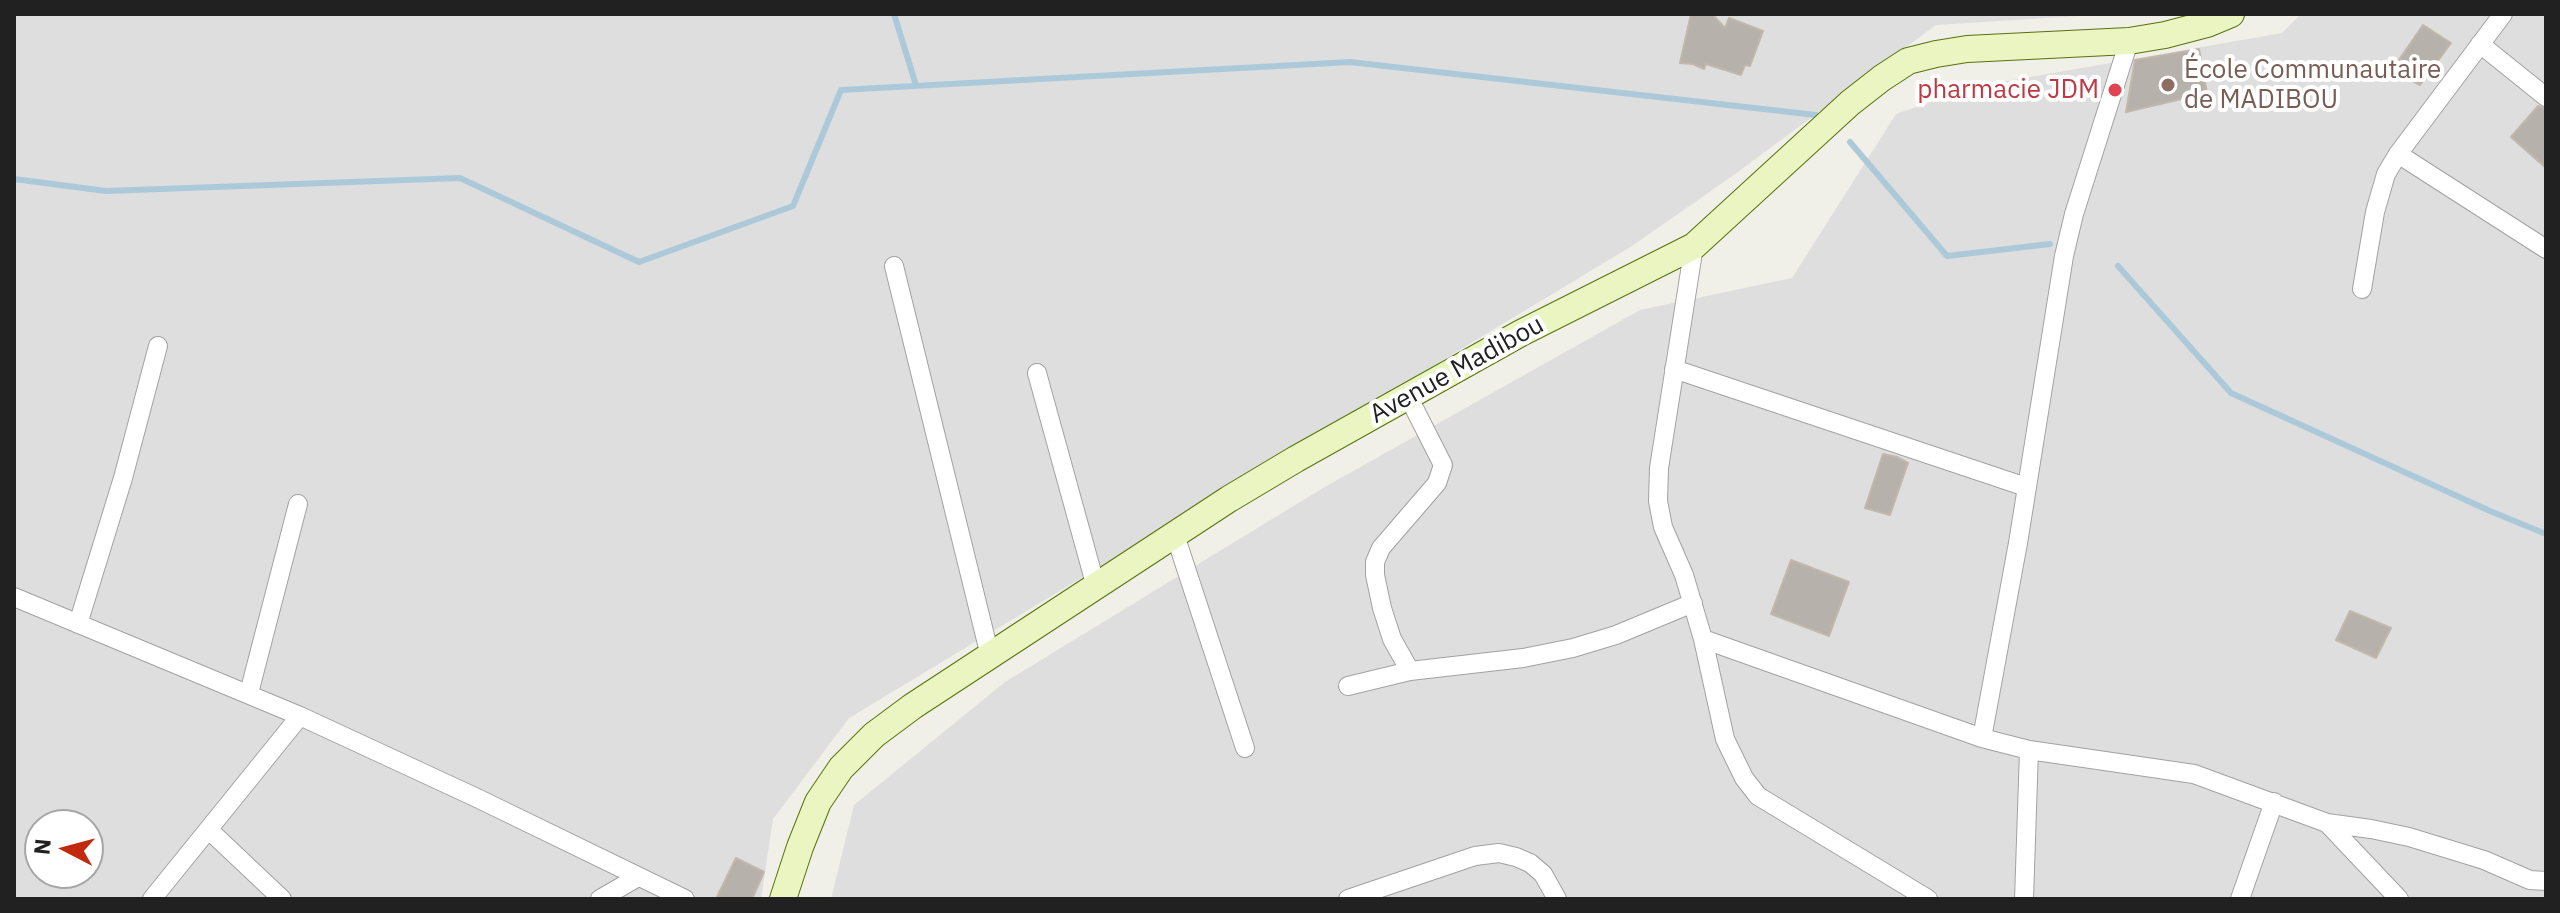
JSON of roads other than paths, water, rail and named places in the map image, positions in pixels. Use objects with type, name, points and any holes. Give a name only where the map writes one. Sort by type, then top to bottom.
[{"type":"street","name":"Avenue Madibou","points":[[783,899],[818,802],[841,768],[874,735],[913,706],[1256,483],[1521,333],[1694,246],[1850,103],[1908,61],[1967,49],[2129,41],[2207,24],[2231,14]]},
{"type":"street","points":[[2362,289],[2375,212],[2386,174],[2503,14]]},
{"type":"street","points":[[1982,738],[2018,543],[2053,317],[2074,214],[2129,41]]},
{"type":"street","points":[[2480,44],[2546,97]]},
{"type":"street","points":[[2398,154],[2546,249]]},
{"type":"street","points":[[1694,246],[1659,468],[1658,501],[1663,527],[1693,603],[1725,739],[1744,778],[1758,796],[1928,899]]},
{"type":"street","points":[[894,266],[990,656]]},
{"type":"street","points":[[78,624],[123,478],[158,346]]},
{"type":"street","points":[[1674,369],[2026,487]]},
{"type":"street","points":[[1037,373],[1096,587]]},
{"type":"street","points":[[1408,396],[1443,465],[1437,483],[1381,548],[1375,562],[1382,608],[1392,639],[1410,671]]},
{"type":"street","points":[[249,693],[298,504]]},
{"type":"street","points":[[1175,535],[1245,748]]},
{"type":"street","points":[[14,597],[249,693],[477,798],[685,899]]},
{"type":"street","points":[[1348,686],[1410,671],[1523,658],[1573,648],[1616,635],[1693,603]]},
{"type":"street","points":[[1703,639],[1982,738],[2029,750],[2194,774],[2327,823],[2409,837],[2484,860],[2538,881],[2546,894]]},
{"type":"street","points":[[152,899],[300,716]]},
{"type":"street","points":[[2024,899],[2029,750]]},
{"type":"street","points":[[2240,899],[2274,802]]},
{"type":"street","points":[[2327,823],[2399,899]]},
{"type":"street","points":[[209,830],[282,899]]},
{"type":"street","points":[[1348,899],[1378,894],[1475,856],[1499,853],[1530,863],[1543,874],[1557,899]]},
{"type":"street","points":[[600,899],[638,877]]},
{"type":"waterway","points":[[894,14],[916,85]]},
{"type":"waterway","points":[[14,179],[106,191],[460,178],[639,262],[793,206],[841,90],[1350,62],[1816,115]]},
{"type":"waterway","points":[[1850,142],[1947,256],[2050,244]]},
{"type":"waterway","points":[[2118,266],[2231,393],[2546,534]]},
{"type":"place","name":"École Communautaire de MADIBOU","points":[[2168,85]]},
{"type":"place","name":"pharmacie JDM","points":[[2115,90]]}]
